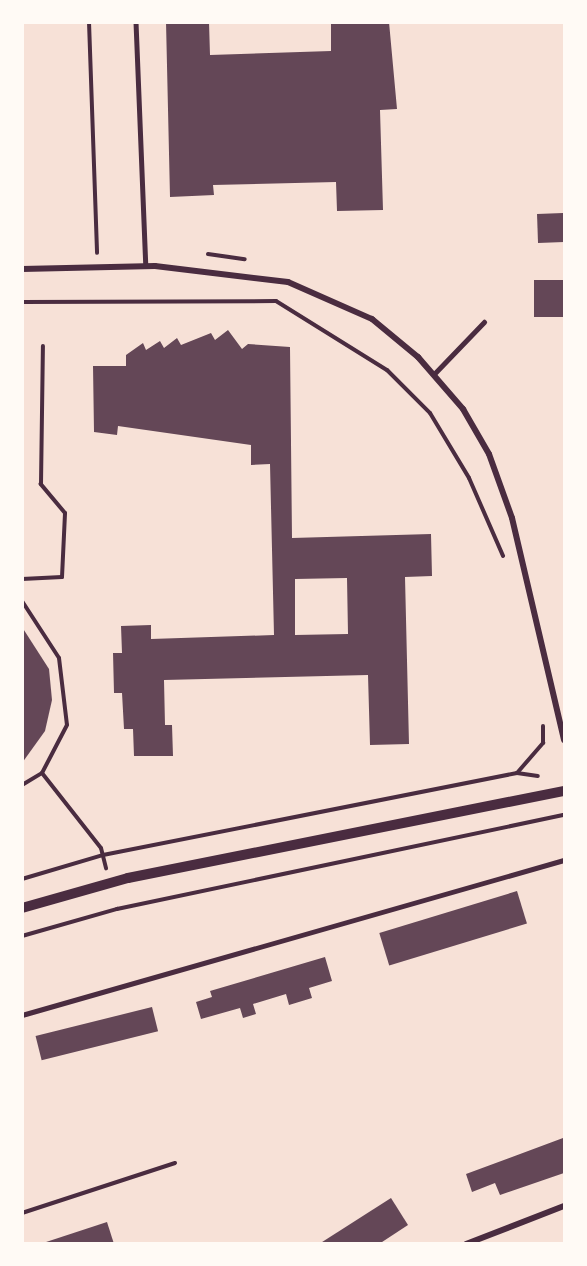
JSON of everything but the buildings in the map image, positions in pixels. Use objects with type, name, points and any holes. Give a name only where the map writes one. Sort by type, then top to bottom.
[{"type":"street","points":[[22,269],[146,266],[226,271],[332,297],[372,319],[434,374],[463,409],[489,454],[512,518],[564,740]]},
{"type":"street","points":[[22,908],[128,878],[564,790]]},
{"type":"street","points":[[466,1244],[564,1206]]},
{"type":"lane","points":[[136,22],[146,266]]},
{"type":"lane","points":[[434,374],[484,322]]},
{"type":"lane","points":[[22,1015],[564,860]]},
{"type":"path","points":[[89,22],[98,266]]},
{"type":"path","points":[[86,252],[106,252]]},
{"type":"path","points":[[199,253],[253,260]]},
{"type":"path","points":[[22,302],[276,301],[387,370],[430,413],[470,478],[507,565]]},
{"type":"path","points":[[22,579],[62,577],[65,513],[41,484],[44,346]]},
{"type":"path","points":[[22,601],[59,658],[68,725],[42,773],[22,784]]},
{"type":"path","points":[[22,879],[103,855],[517,772],[543,742],[542,716]]},
{"type":"path","points":[[42,773],[103,855]]},
{"type":"path","points":[[22,936],[117,909],[564,815]]},
{"type":"path","points":[[22,1214],[176,1163]]}]
